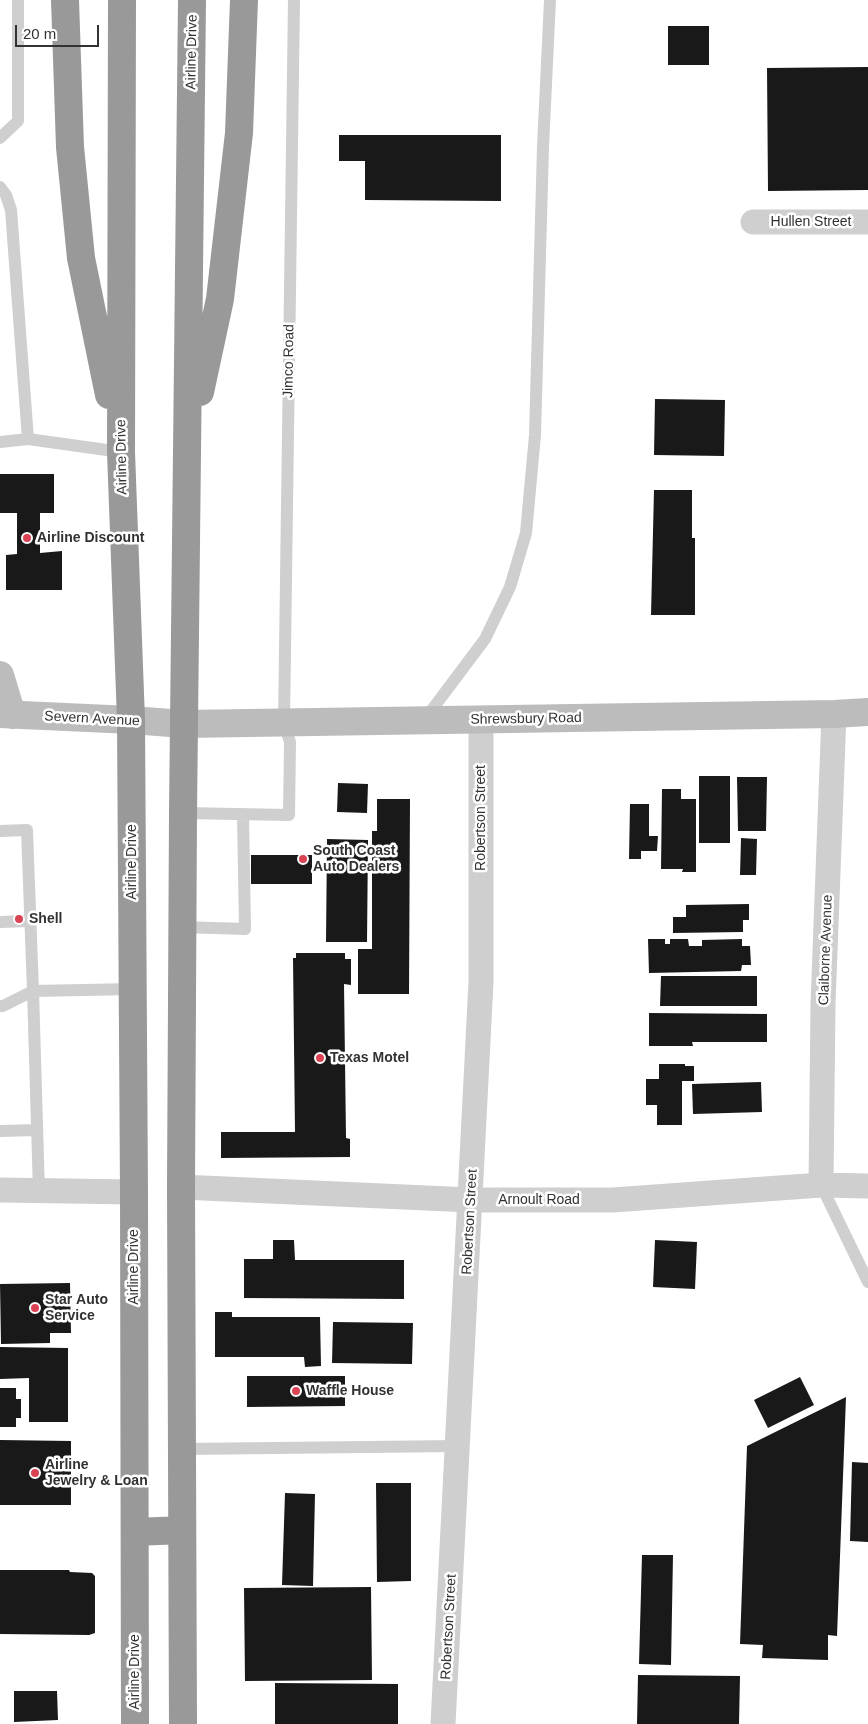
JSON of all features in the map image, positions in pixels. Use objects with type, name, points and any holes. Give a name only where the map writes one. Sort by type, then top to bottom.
[{"type":"highway","points":[[66,0],[70,147],[81,258],[121,452]]},
{"type":"highway","name":"Airline Drive","points":[[122,0],[121,452],[131,720],[135,1724]]},
{"type":"highway","name":"Airline Drive","points":[[184,1724],[181,1187],[182,927],[192,0]]},
{"type":"highway","points":[[187,450],[220,299],[239,133],[244,0]]},
{"type":"highway","points":[[135,1532],[182,1530]]},
{"type":"street","name":"Hullen Street","points":[[753,222],[868,222]]},
{"type":"street","points":[[0,675],[6,715]]},
{"type":"street","name":"Shrewsbury Road","points":[[184,724],[868,712]]},
{"type":"street","name":"Claiborne Avenue","points":[[821,1185],[824,1004],[834,714]]},
{"type":"street","name":"Severn Avenue","points":[[6,715],[184,724]]},
{"type":"street","name":"Robertson Street","points":[[443,1724],[481,982],[481,720]]},
{"type":"street","name":"Arnoult Road","points":[[181,1187],[471,1200],[613,1200],[821,1185],[868,1186]]},
{"type":"street","points":[[0,1190],[134,1192]]},
{"type":"lane","points":[[0,138],[18,121],[18,0]]},
{"type":"lane","name":"Jimco Road","points":[[243,814],[289,815],[290,742],[284,723],[294,0]]},
{"type":"lane","points":[[424,721],[485,639],[510,587],[526,533],[535,435],[543,147],[550,0]]},
{"type":"lane","points":[[0,187],[6,195],[11,210],[28,439]]},
{"type":"lane","points":[[0,442],[28,439],[121,452]]},
{"type":"lane","points":[[182,927],[244,929],[243,814],[183,813]]},
{"type":"lane","points":[[0,831],[27,830],[39,1192]]},
{"type":"lane","points":[[0,922],[30,921]]},
{"type":"lane","points":[[0,1006],[33,991],[133,988]]},
{"type":"lane","points":[[0,1131],[37,1130]]},
{"type":"lane","points":[[821,1185],[868,1282]]},
{"type":"lane","points":[[182,1448],[458,1446]]},
{"type":"building","points":[[668,26],[709,26],[709,65],[668,65]]},
{"type":"building","points":[[868,67],[868,190],[768,191],[767,68]]},
{"type":"building","points":[[339,135],[501,135],[501,201],[365,200],[365,161],[339,161]]},
{"type":"building","points":[[655,399],[725,400],[724,456],[654,455]]},
{"type":"building","points":[[0,474],[54,474],[54,513],[40,513],[40,553],[62,551],[62,590],[6,590],[6,555],[17,554],[17,513],[0,513]]},
{"type":"building","points":[[654,490],[692,490],[692,538],[695,538],[695,615],[651,615]]},
{"type":"building","points":[[699,776],[730,776],[730,843],[699,843]]},
{"type":"building","points":[[737,777],[767,777],[766,831],[738,831]]},
{"type":"building","points":[[338,783],[368,784],[367,813],[337,812]]},
{"type":"building","points":[[662,789],[681,789],[681,799],[696,799],[696,872],[682,872],[683,869],[661,869]]},
{"type":"building","points":[[377,799],[410,799],[409,994],[358,994],[358,949],[372,949],[372,831],[377,831]]},
{"type":"building","points":[[630,804],[649,804],[649,836],[658,836],[657,851],[641,851],[641,859],[629,859]]},
{"type":"building","points":[[741,838],[757,839],[756,875],[740,875]]},
{"type":"building","points":[[327,839],[368,840],[367,942],[326,942]]},
{"type":"building","points":[[251,855],[312,855],[312,884],[251,884]]},
{"type":"building","points":[[749,904],[749,920],[743,920],[743,932],[673,933],[673,917],[686,917],[686,905]]},
{"type":"building","points":[[648,939],[665,939],[665,944],[670,944],[670,939],[688,939],[689,946],[702,946],[702,940],[742,939],[742,946],[750,946],[751,965],[742,965],[741,971],[649,973]]},
{"type":"building","name":"Texas Motel","points":[[296,953],[345,953],[345,959],[351,959],[351,985],[344,984],[346,1138],[350,1139],[350,1157],[221,1158],[221,1132],[295,1132],[293,958],[296,958]]},
{"type":"building","points":[[661,976],[757,976],[757,1006],[660,1006]]},
{"type":"building","points":[[649,1013],[767,1014],[767,1042],[692,1042],[693,1046],[649,1046]]},
{"type":"building","points":[[659,1064],[694,1066],[694,1081],[682,1081],[682,1125],[657,1125],[657,1105],[646,1105],[646,1079],[659,1079]]},
{"type":"building","points":[[761,1082],[762,1112],[693,1114],[692,1084]]},
{"type":"building","points":[[273,1240],[294,1240],[295,1260],[404,1260],[404,1299],[244,1298],[244,1259],[273,1259]]},
{"type":"building","points":[[655,1240],[697,1242],[695,1289],[653,1287]]},
{"type":"building","name":"Star Auto Service","points":[[70,1283],[71,1333],[50,1333],[50,1343],[1,1344],[0,1284]]},
{"type":"building","points":[[215,1312],[232,1312],[232,1317],[320,1317],[321,1366],[305,1367],[304,1357],[215,1357]]},
{"type":"building","points":[[333,1322],[413,1323],[412,1364],[332,1363]]},
{"type":"building","points":[[0,1347],[68,1348],[68,1422],[29,1422],[29,1378],[0,1379]]},
{"type":"building","name":"Waffle House","points":[[247,1376],[345,1376],[345,1406],[247,1407]]},
{"type":"building","points":[[800,1377],[814,1405],[768,1428],[754,1400]]},
{"type":"building","points":[[0,1388],[16,1388],[16,1399],[21,1399],[21,1418],[16,1418],[16,1427],[0,1427]]},
{"type":"building","points":[[846,1397],[837,1636],[828,1635],[828,1660],[762,1658],[763,1645],[740,1644],[747,1446]]},
{"type":"building","name":"Airline Jewelry & Loan","points":[[0,1440],[71,1441],[71,1505],[0,1505]]},
{"type":"building","points":[[852,1462],[868,1463],[868,1542],[850,1541]]},
{"type":"building","points":[[376,1483],[411,1483],[411,1581],[377,1582]]},
{"type":"building","points":[[285,1493],[315,1494],[313,1586],[282,1585]]},
{"type":"building","points":[[642,1555],[673,1555],[671,1665],[639,1664]]},
{"type":"building","points":[[0,1570],[69,1570],[70,1572],[92,1573],[95,1576],[95,1633],[89,1635],[0,1634]]},
{"type":"building","points":[[371,1587],[372,1680],[245,1681],[244,1588]]},
{"type":"building","points":[[638,1675],[740,1676],[739,1724],[637,1724]]},
{"type":"building","points":[[275,1683],[398,1684],[398,1724],[275,1724]]},
{"type":"building","points":[[14,1691],[57,1691],[58,1720],[14,1722]]},
{"type":"place","name":"Airline Discount","points":[[27,538]]},
{"type":"place","name":"South Coast Auto Dealers","points":[[303,859]]},
{"type":"place","name":"Shell","points":[[19,919]]},
{"type":"place","name":"Texas Motel","points":[[320,1058]]},
{"type":"place","name":"Star Auto Service","points":[[35,1308]]},
{"type":"place","name":"Waffle House","points":[[296,1391]]},
{"type":"place","name":"Airline Jewelry & Loan","points":[[35,1473]]}]
